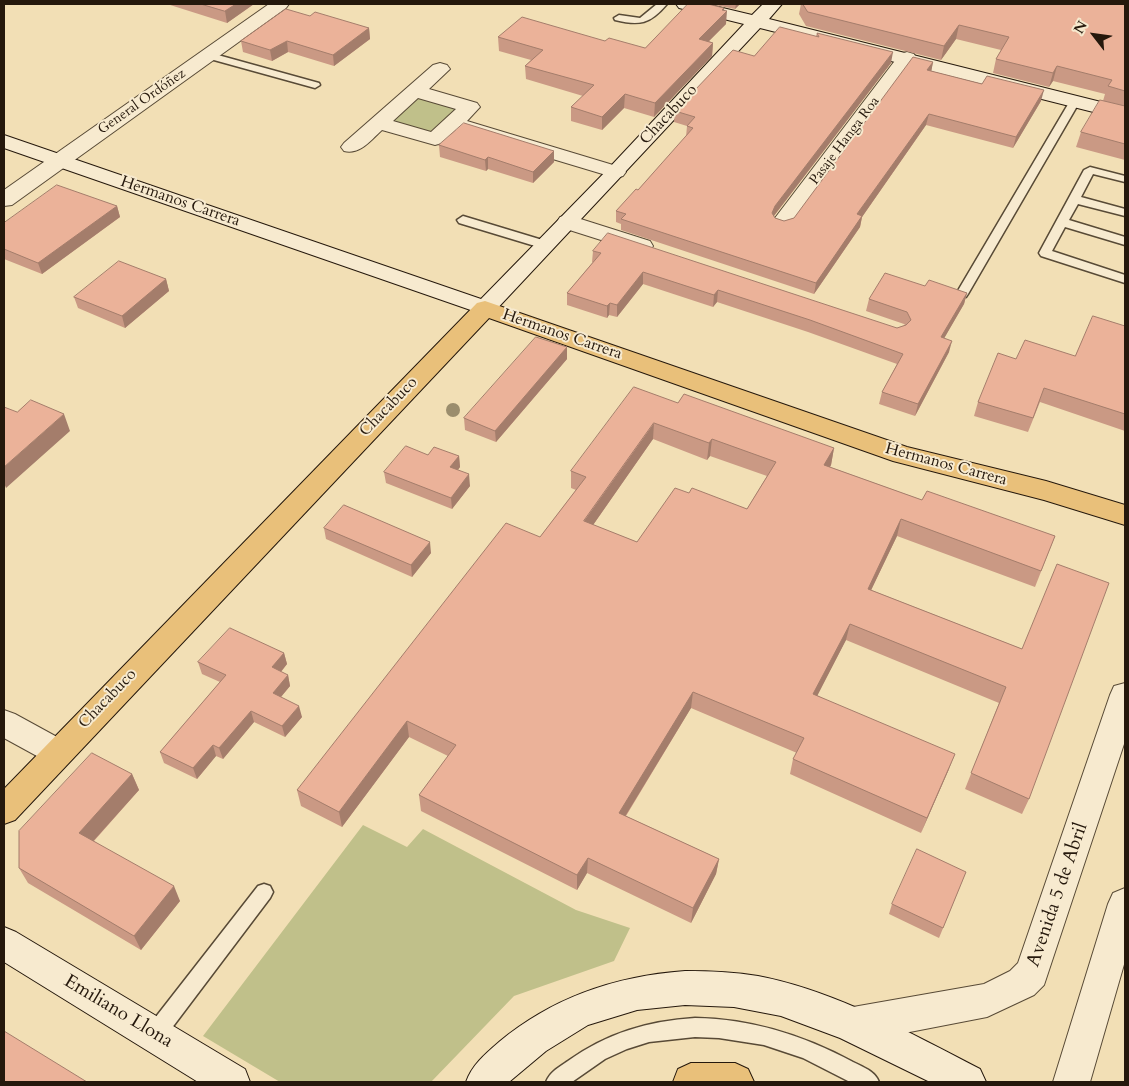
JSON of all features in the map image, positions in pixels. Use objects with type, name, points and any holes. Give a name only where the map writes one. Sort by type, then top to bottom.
[{"type":"main road","name":"Hermanos Carrera","points":[[484,308],[902,455],[1046,490],[1125,515]]},
{"type":"main road","name":"Chacabuco","points":[[4,810],[57,752],[484,308]]},
{"type":"main road","points":[[691,1082],[734,1082]]},
{"type":"street","name":"General Ordóñez","points":[[4,200],[280,4]]},
{"type":"street","points":[[685,4],[1125,114]]},
{"type":"street","name":"Chacabuco","points":[[484,308],[616,172],[773,4]]},
{"type":"street","name":"Pasaje Hanga Roa","points":[[783,223],[907,58]]},
{"type":"street","points":[[351,147],[440,69]]},
{"type":"street","points":[[379,122],[435,140],[470,107],[415,91]]},
{"type":"street","points":[[453,123],[616,172]]},
{"type":"street","name":"Hermanos Carrera","points":[[4,140],[484,308]]},
{"type":"street","points":[[568,222],[662,253]]},
{"type":"street","name":"Avenida 5 de Abril","points":[[853,1025],[987,1000],[1022,983],[1032,973],[1125,695]]},
{"type":"street","points":[[4,723],[57,752]]},
{"type":"street","points":[[1071,1082],[1125,904]]},
{"type":"street","name":"Emiliano Llona","points":[[4,943],[232,1082]]},
{"type":"street","points":[[484,1082],[521,1048],[566,1017],[591,1006],[644,992],[704,988],[738,991],[780,999],[853,1025],[967,1082]]},
{"type":"lane","points":[[619,18],[635,22],[642,21],[662,4]]},
{"type":"lane","points":[[207,55],[315,85]]},
{"type":"lane","points":[[962,294],[1075,101]]},
{"type":"lane","points":[[1125,179],[1090,170],[1045,253],[1125,279]]},
{"type":"lane","points":[[1074,199],[1125,213]]},
{"type":"lane","points":[[463,220],[545,244]]},
{"type":"lane","points":[[1062,222],[1125,241]]},
{"type":"lane","points":[[155,1034],[264,892]]},
{"type":"lane","points":[[556,1082],[595,1055],[626,1040],[662,1031],[700,1027],[753,1032],[780,1040],[808,1050],[869,1082]]},
{"type":"green space","points":[[417,96],[457,108],[430,132],[390,120]]},
{"type":"green space","points":[[363,825],[407,847],[423,829],[576,910],[630,928],[614,961],[514,996],[431,1082],[280,1082],[203,1036]]},
{"type":"building","points":[[201,4],[236,4],[225,11]]},
{"type":"building","points":[[688,4],[708,4],[724,8],[722,10],[727,11],[699,39],[713,43],[655,103],[625,94],[602,117],[571,107],[594,85],[525,66],[543,50],[498,37],[522,17],[605,41],[609,38],[645,48]]},
{"type":"building","points":[[803,4],[1125,4],[1125,91],[1108,86],[1112,80],[1057,66],[1053,73],[996,59],[1009,37],[959,25],[944,46],[808,12]]},
{"type":"building","points":[[286,9],[310,16],[315,12],[369,28],[333,55],[287,41],[270,50],[241,41]]},
{"type":"building","points":[[780,27],[819,37],[817,33],[893,52],[775,206],[772,213],[775,218],[784,221],[794,218],[913,57],[933,62],[927,70],[982,84],[987,76],[1044,90],[1016,137],[929,114],[857,214],[862,216],[816,283],[621,219],[626,214],[616,211],[636,189],[638,190],[693,128],[687,126],[695,117],[675,111],[733,50],[754,56]]},
{"type":"building","points":[[1100,100],[1125,106],[1125,144],[1081,132]]},
{"type":"building","points":[[464,123],[554,151],[533,172],[488,157],[485,160],[439,145]]},
{"type":"building","points":[[57,185],[117,206],[38,263],[4,249],[4,223]]},
{"type":"building","points":[[608,233],[897,328],[906,325],[911,320],[907,312],[869,299],[885,273],[925,286],[929,280],[967,293],[941,337],[952,341],[918,404],[882,392],[903,354],[810,320],[718,290],[714,295],[643,272],[617,305],[610,303],[607,306],[567,293],[601,253],[593,251]]},
{"type":"building","points":[[119,261],[166,279],[122,316],[74,297]]},
{"type":"building","points":[[1093,316],[1125,326],[1125,414],[1044,388],[1033,418],[978,402],[998,353],[1016,359],[1025,340],[1075,356]]},
{"type":"building","points":[[536,337],[567,347],[495,431],[464,418]]},
{"type":"building","points":[[634,387],[678,403],[684,394],[834,448],[824,465],[922,500],[927,491],[1055,536],[1041,571],[901,519],[868,589],[1022,649],[1057,564],[1109,583],[1029,799],[971,773],[1006,687],[850,624],[813,694],[955,754],[927,818],[793,759],[804,738],[693,692],[619,813],[719,859],[693,908],[588,858],[577,875],[419,795],[456,745],[407,721],[339,812],[297,790],[506,523],[540,537],[586,477],[571,471]],"holes":[[[654,423],[709,443],[712,439],[776,462],[747,509],[692,488],[689,493],[675,488],[637,542],[584,521]]]},
{"type":"building","points":[[31,400],[64,414],[4,467],[4,407],[17,412]]},
{"type":"building","points":[[406,446],[428,455],[434,447],[459,456],[450,467],[469,474],[451,498],[384,472]]},
{"type":"building","points":[[344,505],[430,542],[411,565],[324,528]]},
{"type":"building","points":[[230,628],[284,653],[272,667],[288,675],[273,693],[299,706],[282,726],[251,711],[219,748],[213,745],[193,768],[160,752],[226,675],[198,662]]},
{"type":"building","points":[[92,753],[132,774],[79,833],[174,886],[134,936],[19,868],[19,831]]},
{"type":"building","points":[[917,849],[966,872],[943,928],[892,904]]},
{"type":"building","points":[[4,1031],[87,1082],[4,1082]]}]
